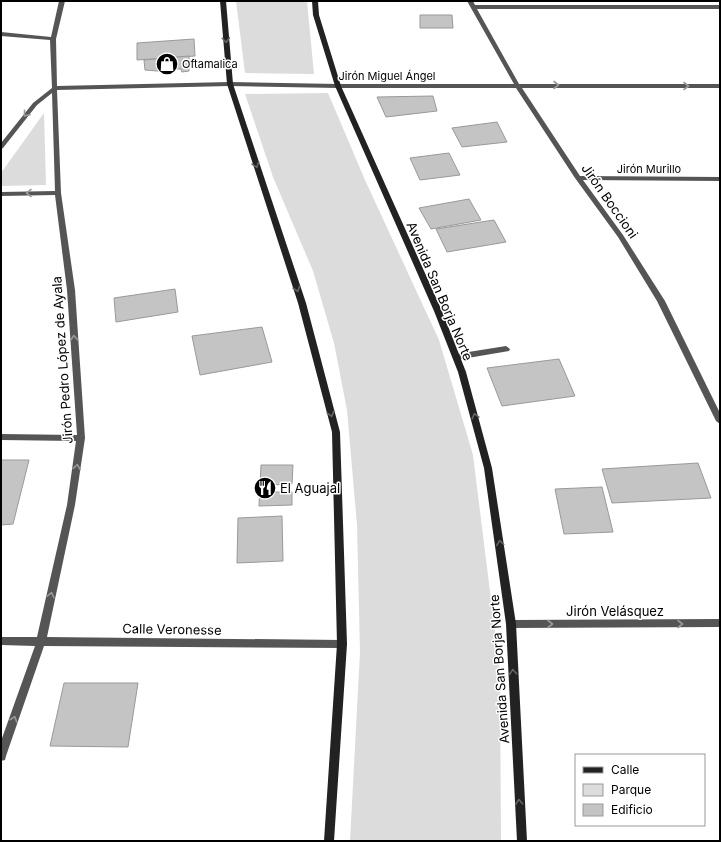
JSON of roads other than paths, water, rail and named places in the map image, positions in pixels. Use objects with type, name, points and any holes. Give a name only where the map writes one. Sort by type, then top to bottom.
[{"type":"main road","points":[[222,1],[230,84],[302,303],[336,432],[342,644],[328,841]]},
{"type":"main road","name":"Avenida San Borja Norte","points":[[315,1],[316,15],[338,86],[438,311],[456,357],[475,414],[488,468],[511,624],[522,841]]},
{"type":"street","name":"Jirón Pedro López de Ayala","points":[[1,756],[41,641],[71,505],[81,438],[70,290],[58,193],[53,39],[62,1]]},
{"type":"street","points":[[471,4],[615,4],[720,7]]},
{"type":"street","name":"Jirón Boccioni","points":[[471,4],[517,85],[578,178],[621,236],[661,301],[720,421]]},
{"type":"street","points":[[1,34],[53,39]]},
{"type":"street","name":"Jirón Miguel Ángel","points":[[55,88],[230,84],[338,86],[720,86]]},
{"type":"street","points":[[1,147],[35,104],[55,88]]},
{"type":"street","name":"Jirón Murillo","points":[[578,178],[720,179]]},
{"type":"street","points":[[1,194],[58,193]]},
{"type":"street","points":[[456,357],[506,349]]},
{"type":"street","points":[[1,437],[81,438]]},
{"type":"street","name":"Jirón Velásquez","points":[[511,624],[720,623]]},
{"type":"street","name":"Calle Veronesse","points":[[1,641],[342,644]]},
{"type":"place","name":"Oftamalica","points":[[167,64]]},
{"type":"place","name":"El Aguajal","points":[[265,488]]}]
